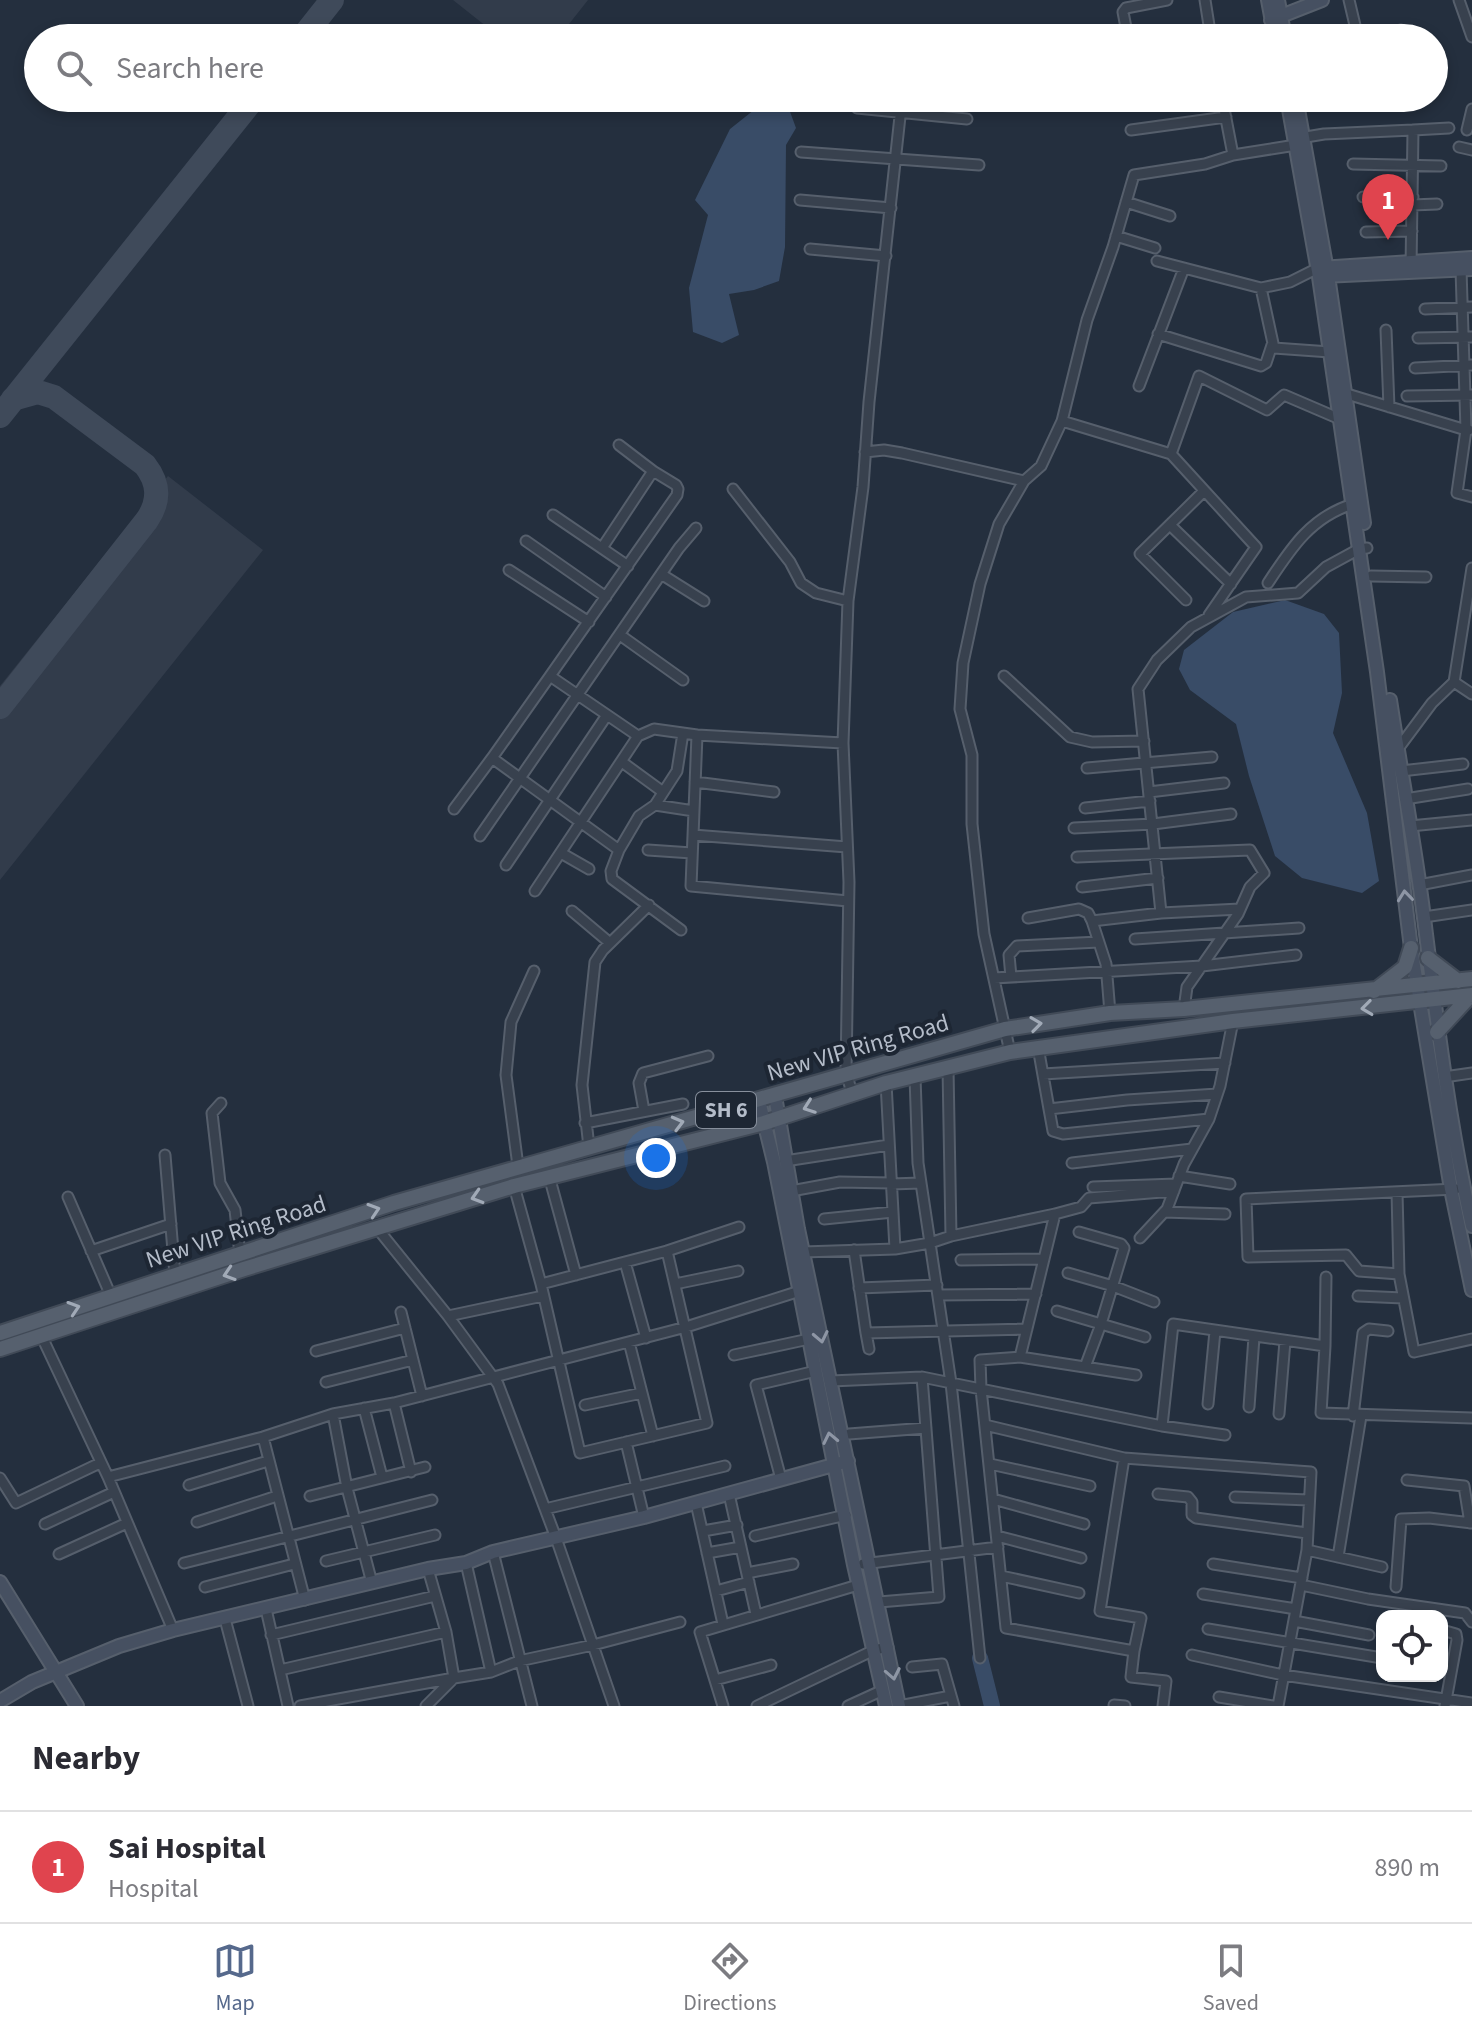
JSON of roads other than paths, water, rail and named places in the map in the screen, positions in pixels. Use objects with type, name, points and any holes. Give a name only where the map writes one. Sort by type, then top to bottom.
[{"type":"main road","points":[[1374,991],[1405,967],[1411,948]]},
{"type":"main road","points":[[1428,958],[1465,980]]},
{"type":"main road","name":"New VIP Ring Road","points":[[0,1333],[30,1333],[514,1186],[771,1121],[886,1083],[1010,1052],[1425,993],[1465,980]]},
{"type":"main road","name":"New VIP Ring Road","points":[[0,1349],[111,1296],[394,1203],[1005,1029],[1110,1013],[1374,991],[1472,995]]},
{"type":"main road","points":[[1437,1032],[1472,995]]},
{"type":"street","points":[[1125,24],[1123,12],[1126,8],[1167,0]]},
{"type":"street","points":[[1205,0],[1209,24]]},
{"type":"street","points":[[1268,0],[1279,24]]},
{"type":"street","points":[[1276,24],[1278,0]]},
{"type":"street","points":[[1276,18],[1322,0]]},
{"type":"street","points":[[1349,0],[1355,24]]},
{"type":"street","points":[[1459,0],[1472,37]]},
{"type":"street","points":[[1467,130],[1472,109]]},
{"type":"street","points":[[893,112],[967,119]]},
{"type":"street","points":[[1225,112],[1233,155]]},
{"type":"street","points":[[1291,112],[1320,272],[1353,504],[1371,576],[1394,755],[1411,948],[1437,1032],[1457,1188],[1472,1226]]},
{"type":"street","points":[[1297,112],[1298,141]]},
{"type":"street","points":[[852,1093],[846,1072],[848,901],[843,743],[848,601],[902,113]]},
{"type":"street","points":[[1131,130],[1226,117]]},
{"type":"street","points":[[1010,1052],[984,934],[972,824],[972,755],[960,709],[963,663],[980,584],[999,524],[1024,481],[1041,466],[1062,421],[1087,320],[1134,175],[1205,164],[1324,134],[1449,128]]},
{"type":"street","points":[[1411,267],[1413,130]]},
{"type":"street","points":[[1459,147],[1472,150]]},
{"type":"street","points":[[801,152],[979,165]]},
{"type":"street","points":[[1353,164],[1441,166]]},
{"type":"street","points":[[1363,197],[1437,204]]},
{"type":"street","points":[[800,200],[891,208]]},
{"type":"street","points":[[1126,202],[1170,216]]},
{"type":"street","points":[[1366,232],[1412,231]]},
{"type":"street","points":[[1116,236],[1155,248]]},
{"type":"street","points":[[810,249],[886,256]]},
{"type":"street","points":[[1411,267],[1472,258]]},
{"type":"street","points":[[1157,261],[1261,288],[1320,272],[1411,267],[1467,269],[1469,430],[1457,493],[1472,497]]},
{"type":"street","points":[[1139,386],[1184,268]]},
{"type":"street","points":[[1320,272],[1347,394],[1363,548],[1394,755],[1401,771],[1424,917],[1428,958],[1425,993],[1472,1290]]},
{"type":"street","points":[[1158,334],[1261,366],[1266,363],[1272,345],[1261,288]]},
{"type":"street","points":[[1425,309],[1467,307]]},
{"type":"street","points":[[1386,330],[1389,407]]},
{"type":"street","points":[[1418,338],[1467,337]]},
{"type":"street","points":[[1272,345],[1277,349],[1330,352]]},
{"type":"street","points":[[1415,368],[1468,365]]},
{"type":"street","points":[[1171,454],[1199,376],[1267,410],[1284,395],[1340,419]]},
{"type":"street","points":[[1347,394],[1469,430]]},
{"type":"street","points":[[1407,396],[1468,395]]},
{"type":"street","points":[[1062,421],[1171,454],[1256,547],[1208,618]]},
{"type":"street","points":[[454,809],[589,622],[678,489],[619,445]]},
{"type":"street","points":[[865,452],[884,450],[902,453],[1024,481]]},
{"type":"street","points":[[602,548],[653,471]]},
{"type":"street","points":[[733,489],[790,562],[801,583],[816,593],[848,601]]},
{"type":"street","points":[[1186,600],[1140,554],[1203,492]]},
{"type":"street","points":[[1268,583],[1306,531],[1334,509],[1353,504]]},
{"type":"street","points":[[553,515],[628,566]]},
{"type":"street","points":[[1170,525],[1231,584]]},
{"type":"street","points":[[480,836],[696,528]]},
{"type":"street","points":[[526,541],[606,597]]},
{"type":"street","points":[[1161,913],[1138,689],[1157,660],[1191,627],[1246,597],[1298,593],[1326,567],[1363,548]]},
{"type":"street","points":[[1394,755],[1424,712],[1454,682],[1472,568]]},
{"type":"street","points":[[509,570],[589,622]]},
{"type":"street","points":[[661,574],[704,601]]},
{"type":"street","points":[[1371,576],[1426,577]]},
{"type":"street","points":[[620,635],[683,680]]},
{"type":"street","points":[[550,676],[638,736]]},
{"type":"street","points":[[1004,676],[1070,737],[1092,742],[1144,741]]},
{"type":"street","points":[[1454,682],[1472,694]]},
{"type":"street","points":[[506,865],[607,715]]},
{"type":"street","points":[[535,891],[638,736],[654,729],[697,735],[843,743]]},
{"type":"street","points":[[681,930],[610,876],[619,850],[639,816],[655,805],[677,771],[683,733]]},
{"type":"street","points":[[697,735],[691,886],[848,901]]},
{"type":"street","points":[[1087,768],[1212,757]]},
{"type":"street","points":[[492,758],[619,850]]},
{"type":"street","points":[[622,762],[663,792]]},
{"type":"street","points":[[1401,771],[1463,764]]},
{"type":"street","points":[[695,782],[774,792]]},
{"type":"street","points":[[1085,808],[1224,783]]},
{"type":"street","points":[[1405,799],[1468,789]]},
{"type":"street","points":[[655,805],[694,811]]},
{"type":"street","points":[[1074,828],[1153,824],[1231,814]]},
{"type":"street","points":[[1410,826],[1472,820]]},
{"type":"street","points":[[693,835],[847,847]]},
{"type":"street","points":[[648,850],[692,853]]},
{"type":"street","points":[[1077,857],[1250,850],[1264,873],[1250,887],[1240,909],[1187,987],[1184,1009]]},
{"type":"street","points":[[561,853],[589,869]]},
{"type":"street","points":[[1419,885],[1472,875]]},
{"type":"street","points":[[1082,887],[1158,878]]},
{"type":"street","points":[[589,1147],[583,1074],[595,962],[598,955],[649,905]]},
{"type":"street","points":[[1028,918],[1079,909],[1088,913],[1107,973],[1110,1013]]},
{"type":"street","points":[[1092,921],[1240,909]]},
{"type":"street","points":[[1424,917],[1472,910]]},
{"type":"street","points":[[572,911],[610,943]]},
{"type":"street","points":[[1135,939],[1299,928]]},
{"type":"street","points":[[1011,977],[1009,955],[1017,946],[1099,942]]},
{"type":"street","points":[[994,978],[1202,966],[1296,955]]},
{"type":"street","points":[[518,1166],[506,1075],[511,1022],[534,971]]},
{"type":"street","points":[[1140,1238],[1164,1212],[1209,1119],[1233,1021]]},
{"type":"street","points":[[1038,1047],[1053,1131],[1063,1134],[1209,1119]]},
{"type":"street","points":[[644,1111],[639,1083],[643,1073],[708,1056]]},
{"type":"street","points":[[1043,1074],[1147,1065],[1225,1063]]},
{"type":"street","points":[[948,1068],[951,1236]]},
{"type":"street","points":[[1444,1077],[1472,1073]]},
{"type":"street","points":[[915,1077],[921,1183],[951,1383],[980,1658]]},
{"type":"street","points":[[886,1083],[895,1249]]},
{"type":"street","points":[[1049,1109],[1217,1094]]},
{"type":"street","points":[[775,1096],[771,1121],[805,1290],[831,1381],[846,1515],[858,1585],[899,1706],[952,1701],[942,1664],[912,1667]]},
{"type":"street","points":[[759,1101],[771,1121],[785,1161],[803,1252],[809,1339],[879,1602],[886,1706]]},
{"type":"street","points":[[221,1103],[212,1113],[220,1183],[235,1210],[240,1254]]},
{"type":"street","points":[[585,1123],[683,1104]]},
{"type":"street","points":[[785,1161],[889,1145]]},
{"type":"street","points":[[1072,1163],[1192,1149]]},
{"type":"street","points":[[165,1155],[175,1275]]},
{"type":"street","points":[[549,1176],[576,1275]]},
{"type":"street","points":[[791,1191],[840,1182],[921,1183]]},
{"type":"street","points":[[803,1252],[895,1249],[930,1243],[1081,1207],[1089,1198],[1177,1184]]},
{"type":"street","points":[[1093,1187],[1230,1184]]},
{"type":"street","points":[[514,1186],[541,1284],[580,1453],[707,1423],[667,1251]]},
{"type":"street","points":[[1399,1274],[1359,1271],[1346,1255],[1248,1257],[1246,1199],[1457,1188]]},
{"type":"street","points":[[1397,1192],[1399,1274],[1414,1352],[1472,1339]]},
{"type":"street","points":[[68,1197],[111,1296]]},
{"type":"street","points":[[824,1219],[893,1212]]},
{"type":"street","points":[[1164,1212],[1225,1214]]},
{"type":"street","points":[[1020,1357],[1055,1214]]},
{"type":"street","points":[[91,1251],[171,1224]]},
{"type":"street","points":[[541,1284],[667,1251],[739,1227]]},
{"type":"street","points":[[377,1228],[494,1378],[556,1538],[613,1705]]},
{"type":"street","points":[[1079,1232],[1121,1244],[1124,1248],[1085,1367]]},
{"type":"street","points":[[854,1250],[869,1349]]},
{"type":"street","points":[[961,1260],[1044,1259]]},
{"type":"street","points":[[625,1262],[646,1338]]},
{"type":"street","points":[[675,1284],[738,1271]]},
{"type":"street","points":[[1068,1273],[1154,1302]]},
{"type":"street","points":[[1326,1277],[1321,1413],[1472,1418]]},
{"type":"street","points":[[859,1288],[1036,1294]]},
{"type":"street","points":[[108,1477],[263,1437],[333,1414],[394,1403],[646,1338],[805,1290]]},
{"type":"street","points":[[448,1316],[543,1296]]},
{"type":"street","points":[[1358,1296],[1403,1298]]},
{"type":"street","points":[[1057,1311],[1145,1337]]},
{"type":"street","points":[[401,1312],[422,1396]]},
{"type":"street","points":[[1162,1426],[1173,1324],[1325,1346]]},
{"type":"street","points":[[316,1351],[405,1328]]},
{"type":"street","points":[[866,1333],[1027,1329]]},
{"type":"street","points":[[1338,1557],[1357,1416],[1360,1338],[1365,1330],[1388,1331]]},
{"type":"street","points":[[1208,1404],[1215,1331]]},
{"type":"street","points":[[30,1333],[108,1477],[173,1630]]},
{"type":"street","points":[[1249,1407],[1254,1337]]},
{"type":"street","points":[[734,1355],[809,1339]]},
{"type":"street","points":[[1279,1414],[1285,1341]]},
{"type":"street","points":[[629,1342],[653,1436]]},
{"type":"street","points":[[1134,1651],[1006,1628],[980,1360],[1020,1357],[1136,1375]]},
{"type":"street","points":[[326,1382],[413,1360]]},
{"type":"street","points":[[781,1479],[756,1385],[816,1371]]},
{"type":"street","points":[[831,1381],[922,1377],[1162,1426],[1225,1435]]},
{"type":"street","points":[[879,1602],[939,1597],[922,1377]]},
{"type":"street","points":[[585,1405],[642,1393]]},
{"type":"street","points":[[394,1403],[411,1472]]},
{"type":"street","points":[[364,1408],[382,1477]]},
{"type":"street","points":[[333,1414],[347,1488],[372,1583]]},
{"type":"street","points":[[985,1425],[1124,1458],[1311,1472],[1307,1550],[1275,1706],[1219,1697]]},
{"type":"street","points":[[849,1434],[926,1428]]},
{"type":"street","points":[[263,1437],[305,1600]]},
{"type":"street","points":[[626,1442],[644,1517]]},
{"type":"street","points":[[1124,1458],[1100,1611],[1141,1618],[1131,1677],[1166,1681],[1163,1706]]},
{"type":"street","points":[[189,1485],[268,1461]]},
{"type":"street","points":[[0,1478],[16,1503],[100,1463]]},
{"type":"street","points":[[0,1701],[32,1682],[119,1646],[173,1630],[428,1569],[466,1563],[493,1552],[644,1517],[841,1463]]},
{"type":"street","points":[[990,1464],[1090,1486]]},
{"type":"street","points":[[545,1509],[725,1466]]},
{"type":"street","points":[[310,1496],[425,1467]]},
{"type":"street","points":[[1396,1587],[1401,1519],[1429,1518],[1471,1523],[1464,1486],[1407,1480]]},
{"type":"street","points":[[45,1524],[114,1492]]},
{"type":"street","points":[[729,1494],[756,1614]]},
{"type":"street","points":[[1158,1494],[1188,1497],[1192,1502],[1192,1515],[1196,1518],[1307,1533]]},
{"type":"street","points":[[197,1522],[277,1496]]},
{"type":"street","points":[[1235,1497],[1309,1500]]},
{"type":"street","points":[[993,1499],[1084,1524]]},
{"type":"street","points":[[184,1563],[432,1500]]},
{"type":"street","points":[[696,1503],[723,1624]]},
{"type":"street","points":[[755,1536],[846,1515]]},
{"type":"street","points":[[59,1554],[127,1523]]},
{"type":"street","points":[[703,1531],[737,1525]]},
{"type":"street","points":[[326,1561],[435,1535]]},
{"type":"street","points":[[854,1565],[969,1551],[998,1541],[1081,1558]]},
{"type":"street","points":[[707,1553],[741,1547]]},
{"type":"street","points":[[1307,1550],[1382,1567]]},
{"type":"street","points":[[493,1552],[532,1706]]},
{"type":"street","points":[[466,1563],[491,1672]]},
{"type":"street","points":[[205,1587],[294,1564]]},
{"type":"street","points":[[716,1591],[748,1577],[793,1564]]},
{"type":"street","points":[[1213,1564],[1368,1599],[1465,1613],[1472,1622]]},
{"type":"street","points":[[428,1569],[446,1632],[454,1678],[433,1704]]},
{"type":"street","points":[[1001,1576],[1079,1593]]},
{"type":"street","points":[[0,1582],[77,1706]]},
{"type":"street","points":[[723,1706],[700,1632],[858,1585]]},
{"type":"street","points":[[1203,1594],[1296,1609]]},
{"type":"street","points":[[271,1635],[435,1596]]},
{"type":"street","points":[[266,1609],[288,1706]]},
{"type":"street","points":[[225,1619],[248,1706]]},
{"type":"street","points":[[1294,1621],[1369,1635]]},
{"type":"street","points":[[300,1706],[491,1672],[519,1661],[680,1622]]},
{"type":"street","points":[[1208,1629],[1376,1657]]},
{"type":"street","points":[[280,1670],[446,1632]]},
{"type":"street","points":[[1448,1632],[1456,1634],[1457,1640],[1448,1667]]},
{"type":"street","points":[[757,1706],[881,1648]]},
{"type":"street","points":[[1192,1655],[1283,1675],[1446,1703],[1472,1703]]},
{"type":"street","points":[[715,1680],[771,1665]]},
{"type":"street","points":[[1446,1703],[1447,1682]]},
{"type":"street","points":[[848,1706],[883,1690]]},
{"type":"street","points":[[1114,1705],[1125,1706]]},
{"type":"water","points":[[751,112],[790,112],[796,128],[786,145],[785,247],[779,281],[754,290],[729,294],[739,335],[722,343],[693,332],[689,288],[708,215],[695,200],[730,129]]},
{"type":"water","points":[[1285,600],[1324,614],[1339,633],[1342,693],[1333,733],[1367,813],[1379,881],[1362,893],[1302,878],[1275,856],[1236,724],[1190,690],[1179,669],[1184,650],[1233,612]]},
{"type":"waterway","points":[[980,1658],[992,1706]]},
{"type":"place","name":"Sai Hospital","points":[[1388,240]]}]
